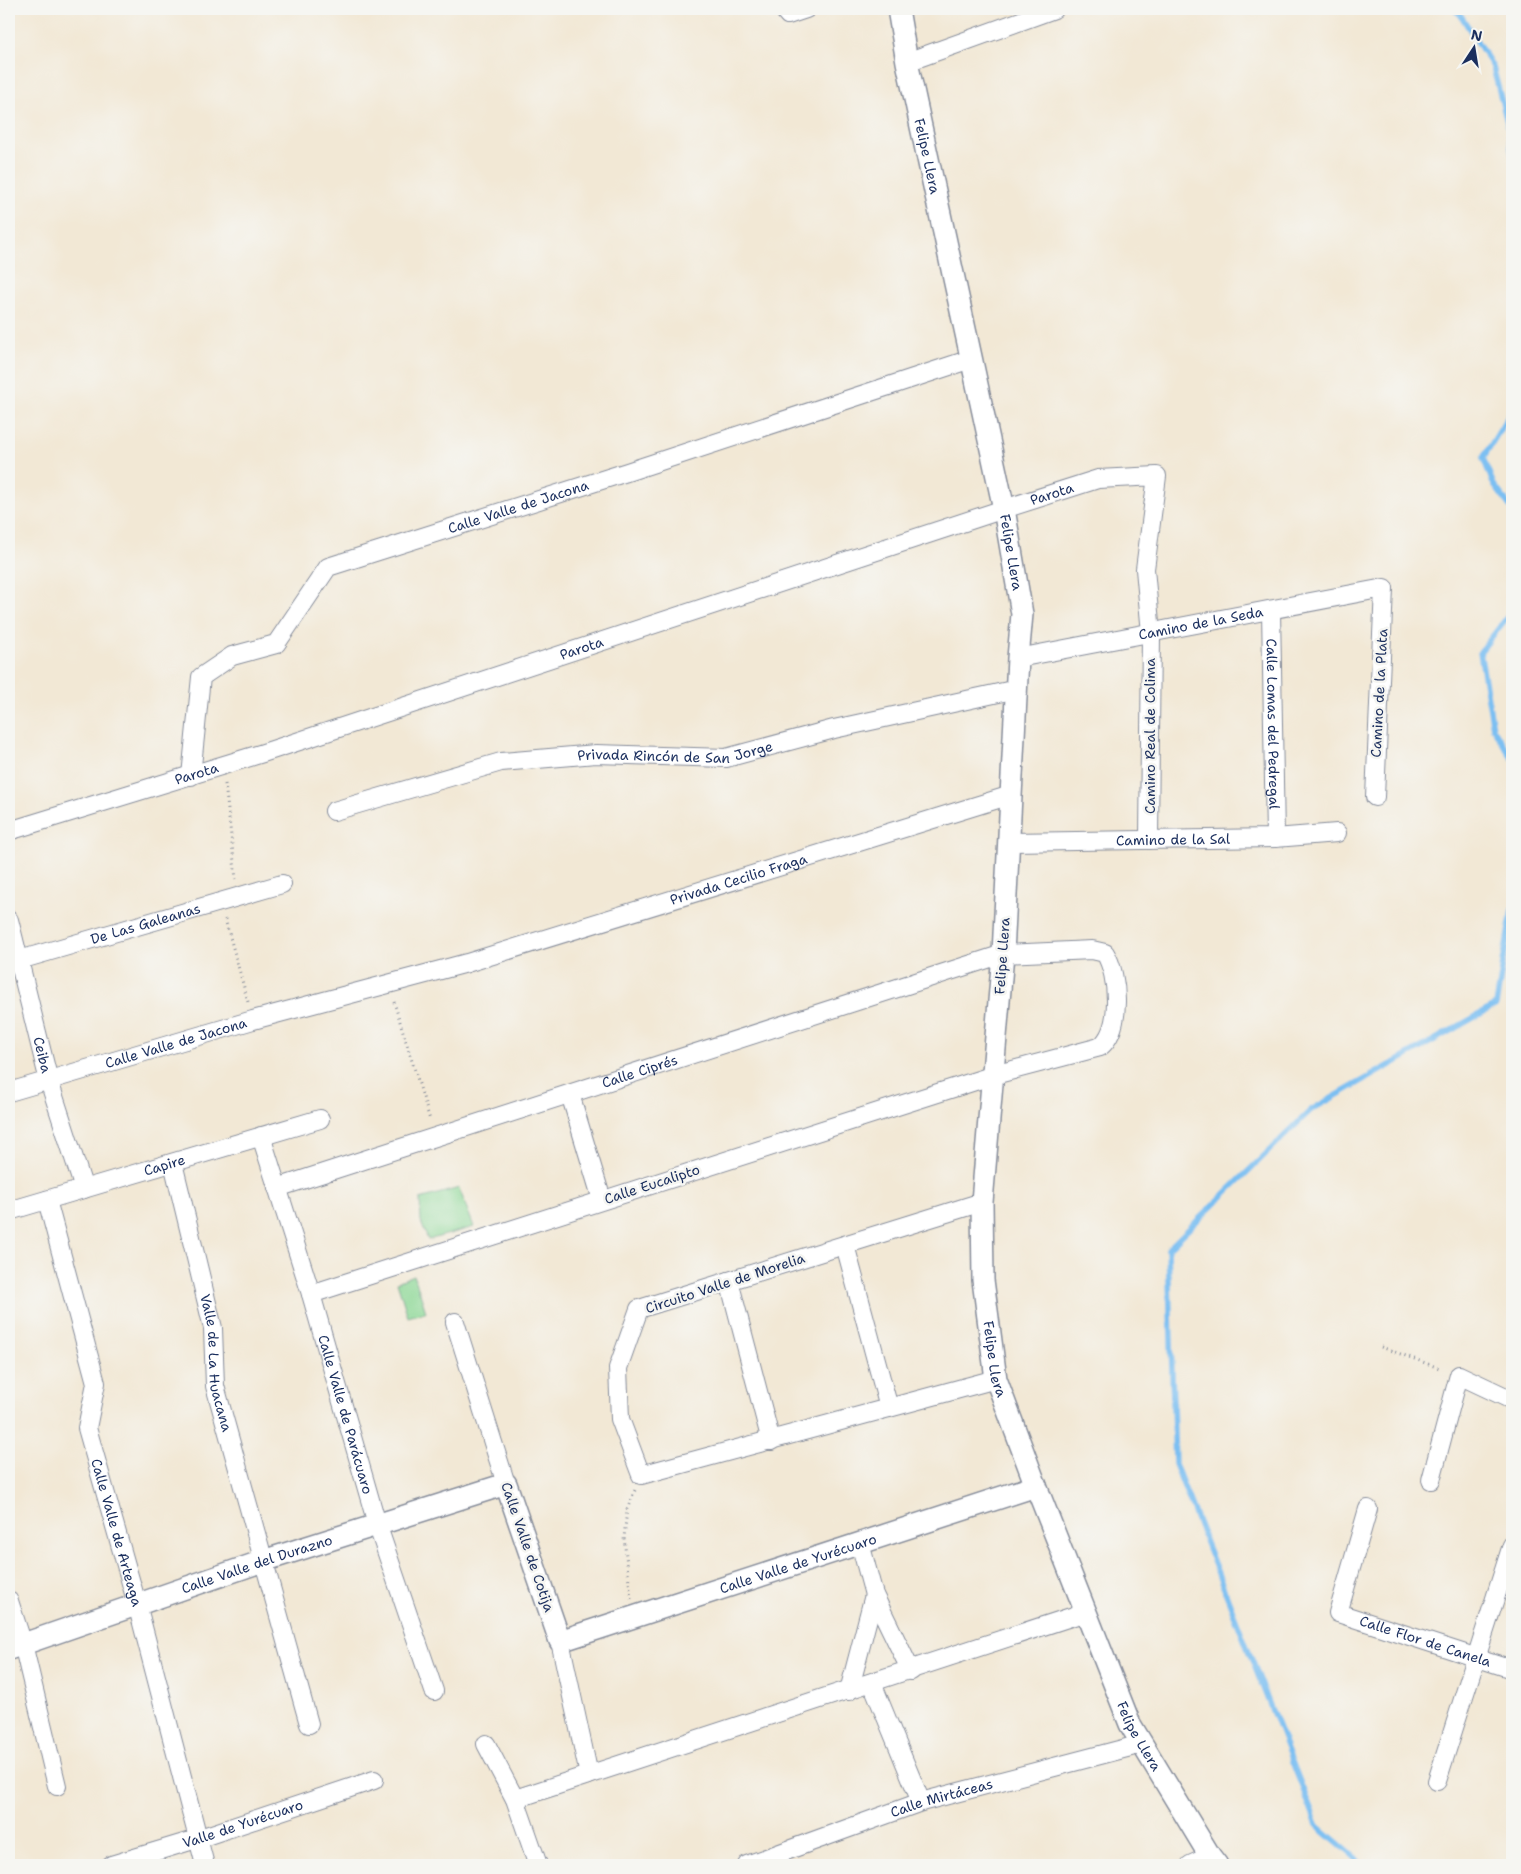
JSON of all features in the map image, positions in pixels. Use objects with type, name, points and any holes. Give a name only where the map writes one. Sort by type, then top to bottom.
[{"type":"street","points":[[786,12],[806,9]]},
{"type":"street","name":"Felipe Llera","points":[[898,9],[907,62],[1004,509],[1022,614],[1016,689],[1003,954],[982,1202],[983,1280],[996,1379],[1130,1724],[1213,1861]]},
{"type":"street","points":[[907,62],[1054,9]]},
{"type":"street","name":"Calle Valle de Jacona","points":[[191,776],[201,677],[232,656],[276,644],[328,567],[971,359]]},
{"type":"street","name":"Parota","points":[[9,832],[223,766],[1098,479],[1157,476]]},
{"type":"street","name":"Camino Real de Colima","points":[[1150,840],[1151,633],[1144,569],[1157,476]]},
{"type":"street","name":"Camino de la Seda","points":[[1018,658],[1384,588]]},
{"type":"street","name":"Camino de la Plata","points":[[1375,798],[1384,588]]},
{"type":"street","name":"Calle Lomas del Pedregal","points":[[1271,610],[1275,838]]},
{"type":"street","name":"Privada Rincón de San Jorge","points":[[334,811],[501,762],[596,754],[726,758],[834,730],[1016,689]]},
{"type":"street","name":"Privada Cecilio Fraga","points":[[253,1020],[467,963],[1011,795]]},
{"type":"street","name":"Camino de la Sal","points":[[1009,842],[1275,838],[1337,833]]},
{"type":"street","name":"De Las Galeanas","points":[[14,961],[282,884]]},
{"type":"street","name":"Ceiba","points":[[9,920],[14,961],[84,1189]]},
{"type":"street","name":"Calle Ciprés","points":[[277,1188],[1003,954],[1092,950],[1106,954],[1112,963],[1117,999],[1107,1041],[1100,1047],[994,1075]]},
{"type":"street","name":"Calle Valle de Jacona","points":[[9,1092],[253,1020]]},
{"type":"street","name":"Calle Eucalipto","points":[[310,1294],[994,1075]]},
{"type":"street","points":[[570,1094],[602,1200]]},
{"type":"street","name":"Capire","points":[[9,1211],[320,1119]]},
{"type":"street","name":"Calle Valle de Parácuaro","points":[[261,1136],[310,1294],[377,1524],[434,1691]]},
{"type":"street","name":"Valle de La Huacana","points":[[173,1163],[213,1328],[215,1386],[309,1724]]},
{"type":"street","name":"Calle Valle de Arteaga","points":[[47,1200],[96,1382],[87,1428],[137,1604],[205,1865]]},
{"type":"street","name":"Circuito Valle de Morelia","points":[[641,1475],[620,1419],[618,1368],[640,1309],[982,1202]]},
{"type":"street","points":[[845,1245],[889,1408]]},
{"type":"street","points":[[729,1281],[771,1441]]},
{"type":"street","name":"Calle Valle de Cotija","points":[[455,1322],[506,1484],[560,1640],[589,1775]]},
{"type":"street","points":[[1430,1480],[1459,1376],[1512,1400]]},
{"type":"street","points":[[641,1475],[996,1379]]},
{"type":"street","name":"Calle Valle del Durazno","points":[[16,1646],[263,1561],[506,1484]]},
{"type":"street","name":"Calle Valle de Yurécuaro","points":[[560,1640],[1036,1486]]},
{"type":"street","name":"Calle Flor de Canela","points":[[1368,1509],[1338,1613],[1512,1669]]},
{"type":"street","points":[[860,1543],[874,1595],[911,1670]]},
{"type":"street","points":[[1437,1781],[1512,1545]]},
{"type":"street","points":[[850,1691],[874,1595]]},
{"type":"street","points":[[9,1600],[16,1646],[57,1786]]},
{"type":"street","points":[[515,1799],[850,1691],[1086,1612]]},
{"type":"street","points":[[872,1683],[921,1802]]},
{"type":"street","points":[[486,1744],[515,1799],[538,1865]]},
{"type":"street","name":"Calle Mirtáceas","points":[[746,1865],[921,1802],[1142,1744]]},
{"type":"street","name":"Valle de Yurécuaro","points":[[111,1865],[197,1839],[374,1780]]},
{"type":"street","points":[[1190,1865],[1213,1861]]},
{"type":"path","points":[[223,766],[238,896]]},
{"type":"path","name":"Calle Valle de Jacona","points":[[220,902],[253,1020]]},
{"type":"path","points":[[388,984],[435,1137]]},
{"type":"path","points":[[1381,1347],[1459,1376]]},
{"type":"path","points":[[634,1617],[624,1538],[627,1509],[641,1475]]},
{"type":"green space","points":[[459,1188],[474,1227],[428,1240],[421,1222],[420,1199]]},
{"type":"green space","points":[[414,1275],[426,1312],[408,1317],[397,1282]]},
{"type":"waterway","points":[[1453,9],[1460,14],[1493,67],[1508,126],[1512,154]]},
{"type":"waterway","points":[[1512,410],[1483,458],[1494,485],[1512,509]]},
{"type":"waterway","points":[[1512,611],[1480,652],[1493,728],[1512,758]]},
{"type":"waterway","points":[[1364,1865],[1317,1825],[1175,1464],[1168,1249],[1311,1110],[1496,1005],[1512,910]]}]
